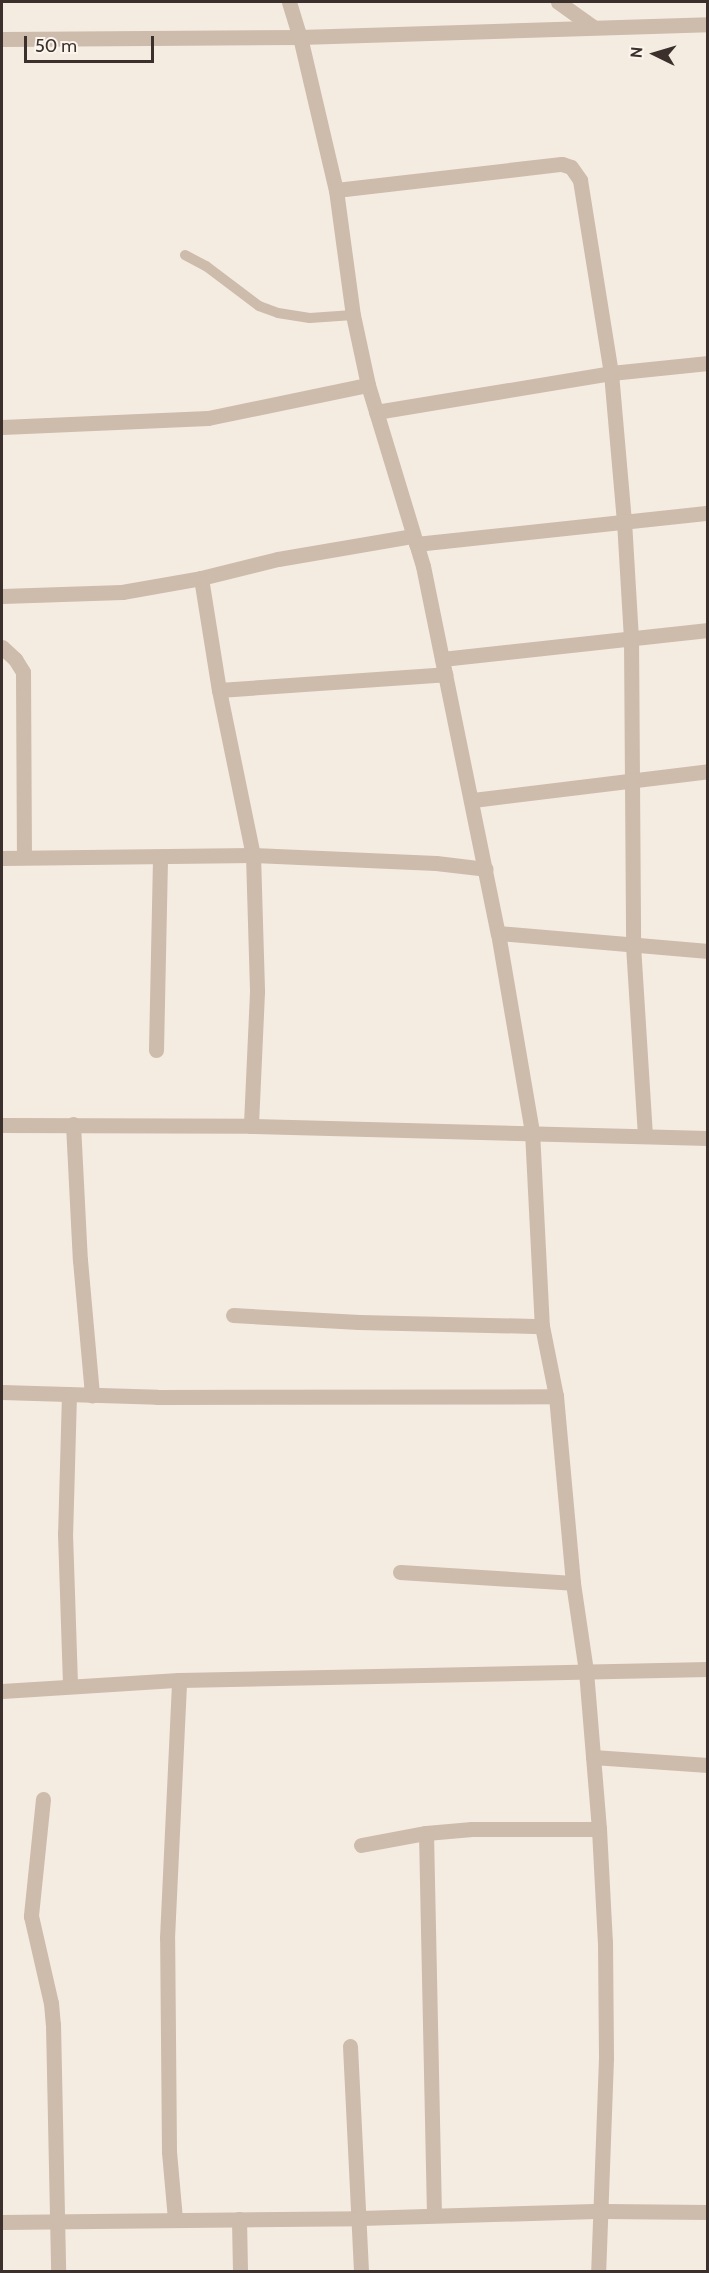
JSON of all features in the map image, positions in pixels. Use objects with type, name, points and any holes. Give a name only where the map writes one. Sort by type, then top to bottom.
[{"type":"street","points":[[288,2],[300,37],[336,190],[353,315],[368,386],[415,540],[473,800],[532,1131],[542,1326],[556,1396],[573,1583],[586,1671],[599,1828],[605,1942],[606,2058],[603,2211],[598,2271]]},
{"type":"street","points":[[558,2],[593,27]]},
{"type":"street","points":[[2,39],[300,37],[708,24]]},
{"type":"street","points":[[336,190],[562,164],[571,167],[580,180],[610,373],[624,521],[631,639],[633,945],[645,1136]]},
{"type":"street","points":[[376,412],[610,373],[707,368]]},
{"type":"street","points":[[2,427],[208,418],[368,386]]},
{"type":"street","points":[[2,596],[122,592],[201,578],[278,559],[415,540],[708,513]]},
{"type":"street","points":[[201,578],[219,690],[253,855],[257,992],[251,1126]]},
{"type":"street","points":[[219,690],[444,667],[708,630]]},
{"type":"street","points":[[2,647],[23,672],[24,857]]},
{"type":"street","points":[[473,800],[708,771]]},
{"type":"street","points":[[2,858],[253,855],[436,863],[486,869]]},
{"type":"street","points":[[156,1050],[160,857]]},
{"type":"street","points":[[498,933],[708,951]]},
{"type":"street","points":[[73,1124],[80,1260],[92,1395]]},
{"type":"street","points":[[2,1125],[251,1126],[532,1131],[708,1138]]},
{"type":"street","points":[[233,1315],[359,1322],[542,1326]]},
{"type":"street","points":[[2,1392],[92,1395],[556,1396]]},
{"type":"street","points":[[69,1394],[65,1533],[70,1686]]},
{"type":"street","points":[[400,1572],[573,1583]]},
{"type":"street","points":[[2,1691],[178,1680],[708,1669]]},
{"type":"street","points":[[175,2220],[169,2152],[167,1938],[178,1680]]},
{"type":"street","points":[[593,1757],[708,1766]]},
{"type":"street","points":[[43,1799],[31,1916],[51,2002],[53,2024],[58,2271]]},
{"type":"street","points":[[361,1845],[426,1833],[472,1829],[599,1828]]},
{"type":"street","points":[[426,1833],[434,2215]]},
{"type":"street","points":[[350,2046],[361,2271]]},
{"type":"street","points":[[2,2222],[708,2211]]},
{"type":"street","points":[[239,2219],[240,2271]]},
{"type":"lane","points":[[185,255],[206,266],[259,306],[278,313],[310,318],[353,315]]}]
